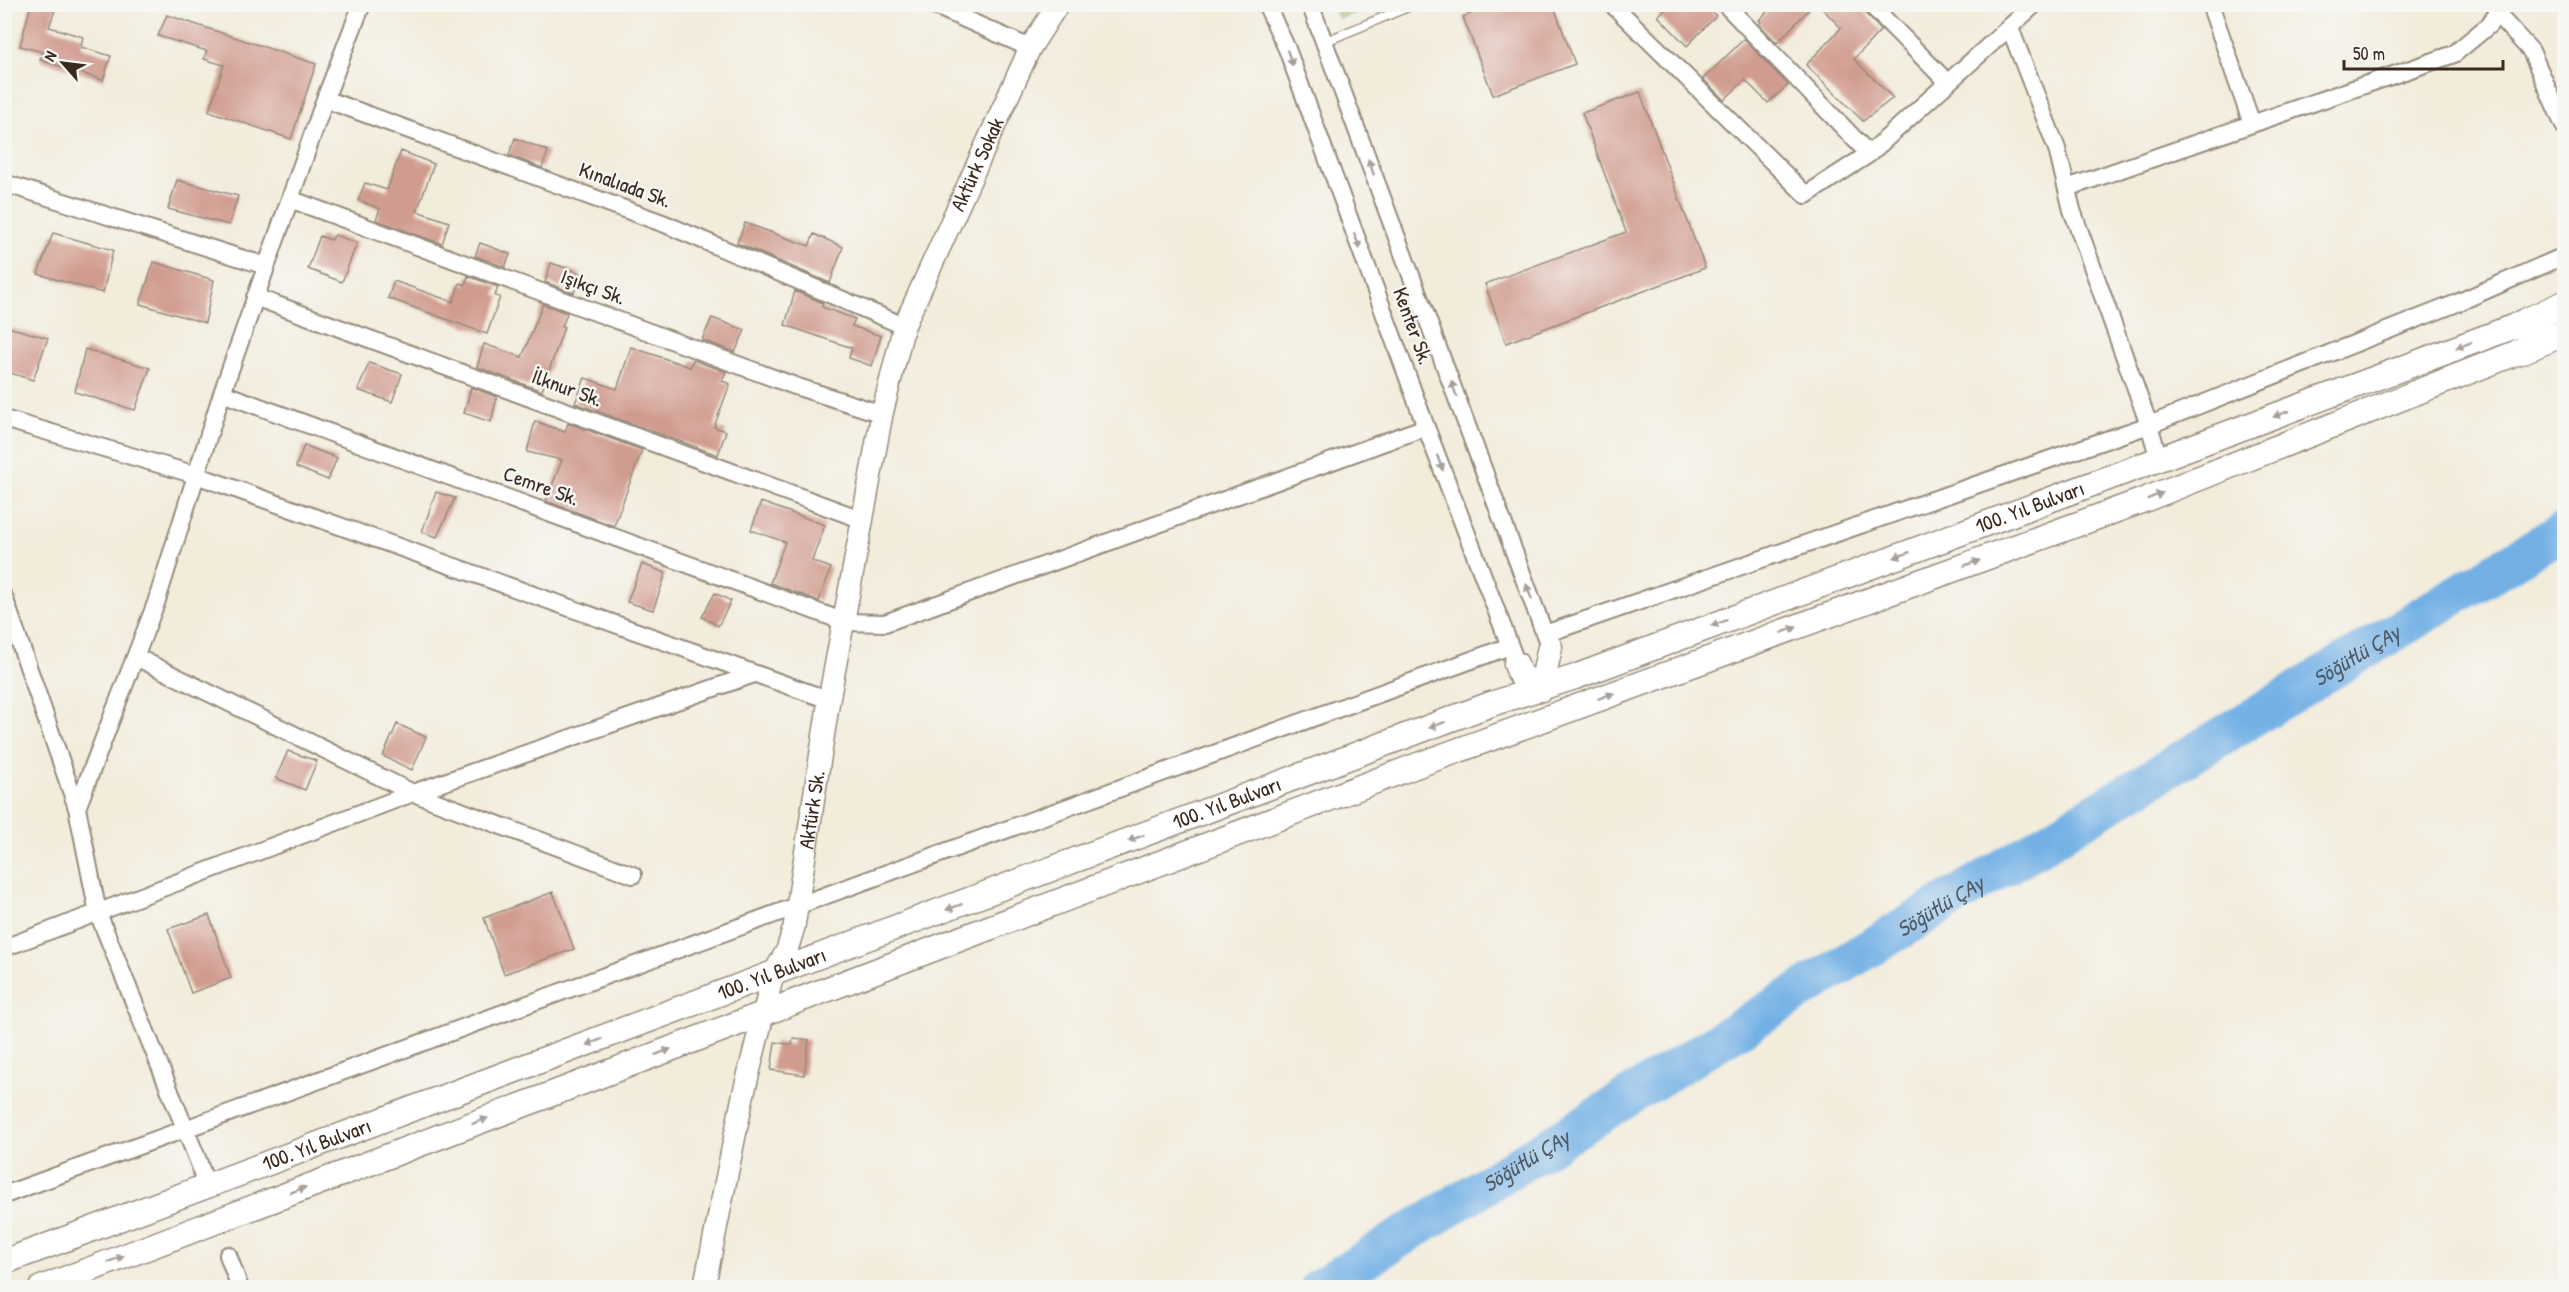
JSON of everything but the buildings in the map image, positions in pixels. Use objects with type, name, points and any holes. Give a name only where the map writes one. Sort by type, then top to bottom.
[{"type":"main road","points":[[2518,325],[2565,304]]},
{"type":"main road","name":"100. Yıl Bulvarı","points":[[4,1262],[1491,704],[1541,688],[2518,325]]},
{"type":"main road","points":[[2522,351],[2565,333]]},
{"type":"main road","name":"100. Yıl Bulvarı","points":[[42,1287],[1551,717],[2144,500],[2522,351]]},
{"type":"main road","points":[[1547,640],[1541,688],[1551,717]]},
{"type":"main road","points":[[1513,655],[1520,675],[1541,688]]},
{"type":"street","points":[[77,808],[156,603],[222,393],[255,297],[325,99],[362,4]]},
{"type":"street","points":[[931,4],[1030,48]]},
{"type":"street","name":"Aktürk Sokak","points":[[904,326],[1030,48],[1058,4]]},
{"type":"street","name":"Kenter Sk.","points":[[1266,4],[1292,60],[1426,427],[1513,655]]},
{"type":"street","name":"Kenter Sk.","points":[[1310,4],[1547,640]]},
{"type":"street","points":[[1612,4],[1806,195],[1869,154],[2035,4]]},
{"type":"street","points":[[1725,4],[1869,154]]},
{"type":"street","points":[[1870,4],[1947,82]]},
{"type":"street","points":[[2210,4],[2252,124]]},
{"type":"street","points":[[2067,188],[2454,54],[2489,25],[2499,9],[2531,51],[2565,126]]},
{"type":"street","points":[[2010,28],[2057,149],[2072,210],[2149,424],[2159,459]]},
{"type":"street","name":"Kınalıada Sk.","points":[[325,99],[665,224],[904,326]]},
{"type":"street","points":[[4,183],[266,266]]},
{"type":"street","name":"Işıkçı Sk.","points":[[290,199],[784,382],[882,414]]},
{"type":"street","points":[[1547,640],[2149,424],[2457,303],[2565,256]]},
{"type":"street","name":"İlknur Sk.","points":[[255,297],[863,520]]},
{"type":"street","name":"Aktürk Sk.","points":[[704,1287],[744,1096],[773,975],[787,950],[797,904],[829,700],[882,414],[904,326]]},
{"type":"street","name":"Cemre Sk.","points":[[222,393],[845,621],[885,623],[1426,427]]},
{"type":"street","points":[[4,419],[196,475],[829,700]]},
{"type":"street","points":[[4,597],[77,808],[98,913],[185,1128],[206,1186]]},
{"type":"street","points":[[4,1195],[797,904],[1513,655]]},
{"type":"street","points":[[136,657],[412,793],[633,875]]},
{"type":"street","points":[[4,948],[412,793],[754,674]]},
{"type":"street","points":[[228,1255],[240,1287]]},
{"type":"lane","points":[[1324,42],[1415,4]]},
{"type":"green space","points":[[1333,5],[1374,5],[1339,18]]},
{"type":"waterway","name":"Söğütlü ÇAy","points":[[1319,1288],[1860,954],[2564,530]]}]
